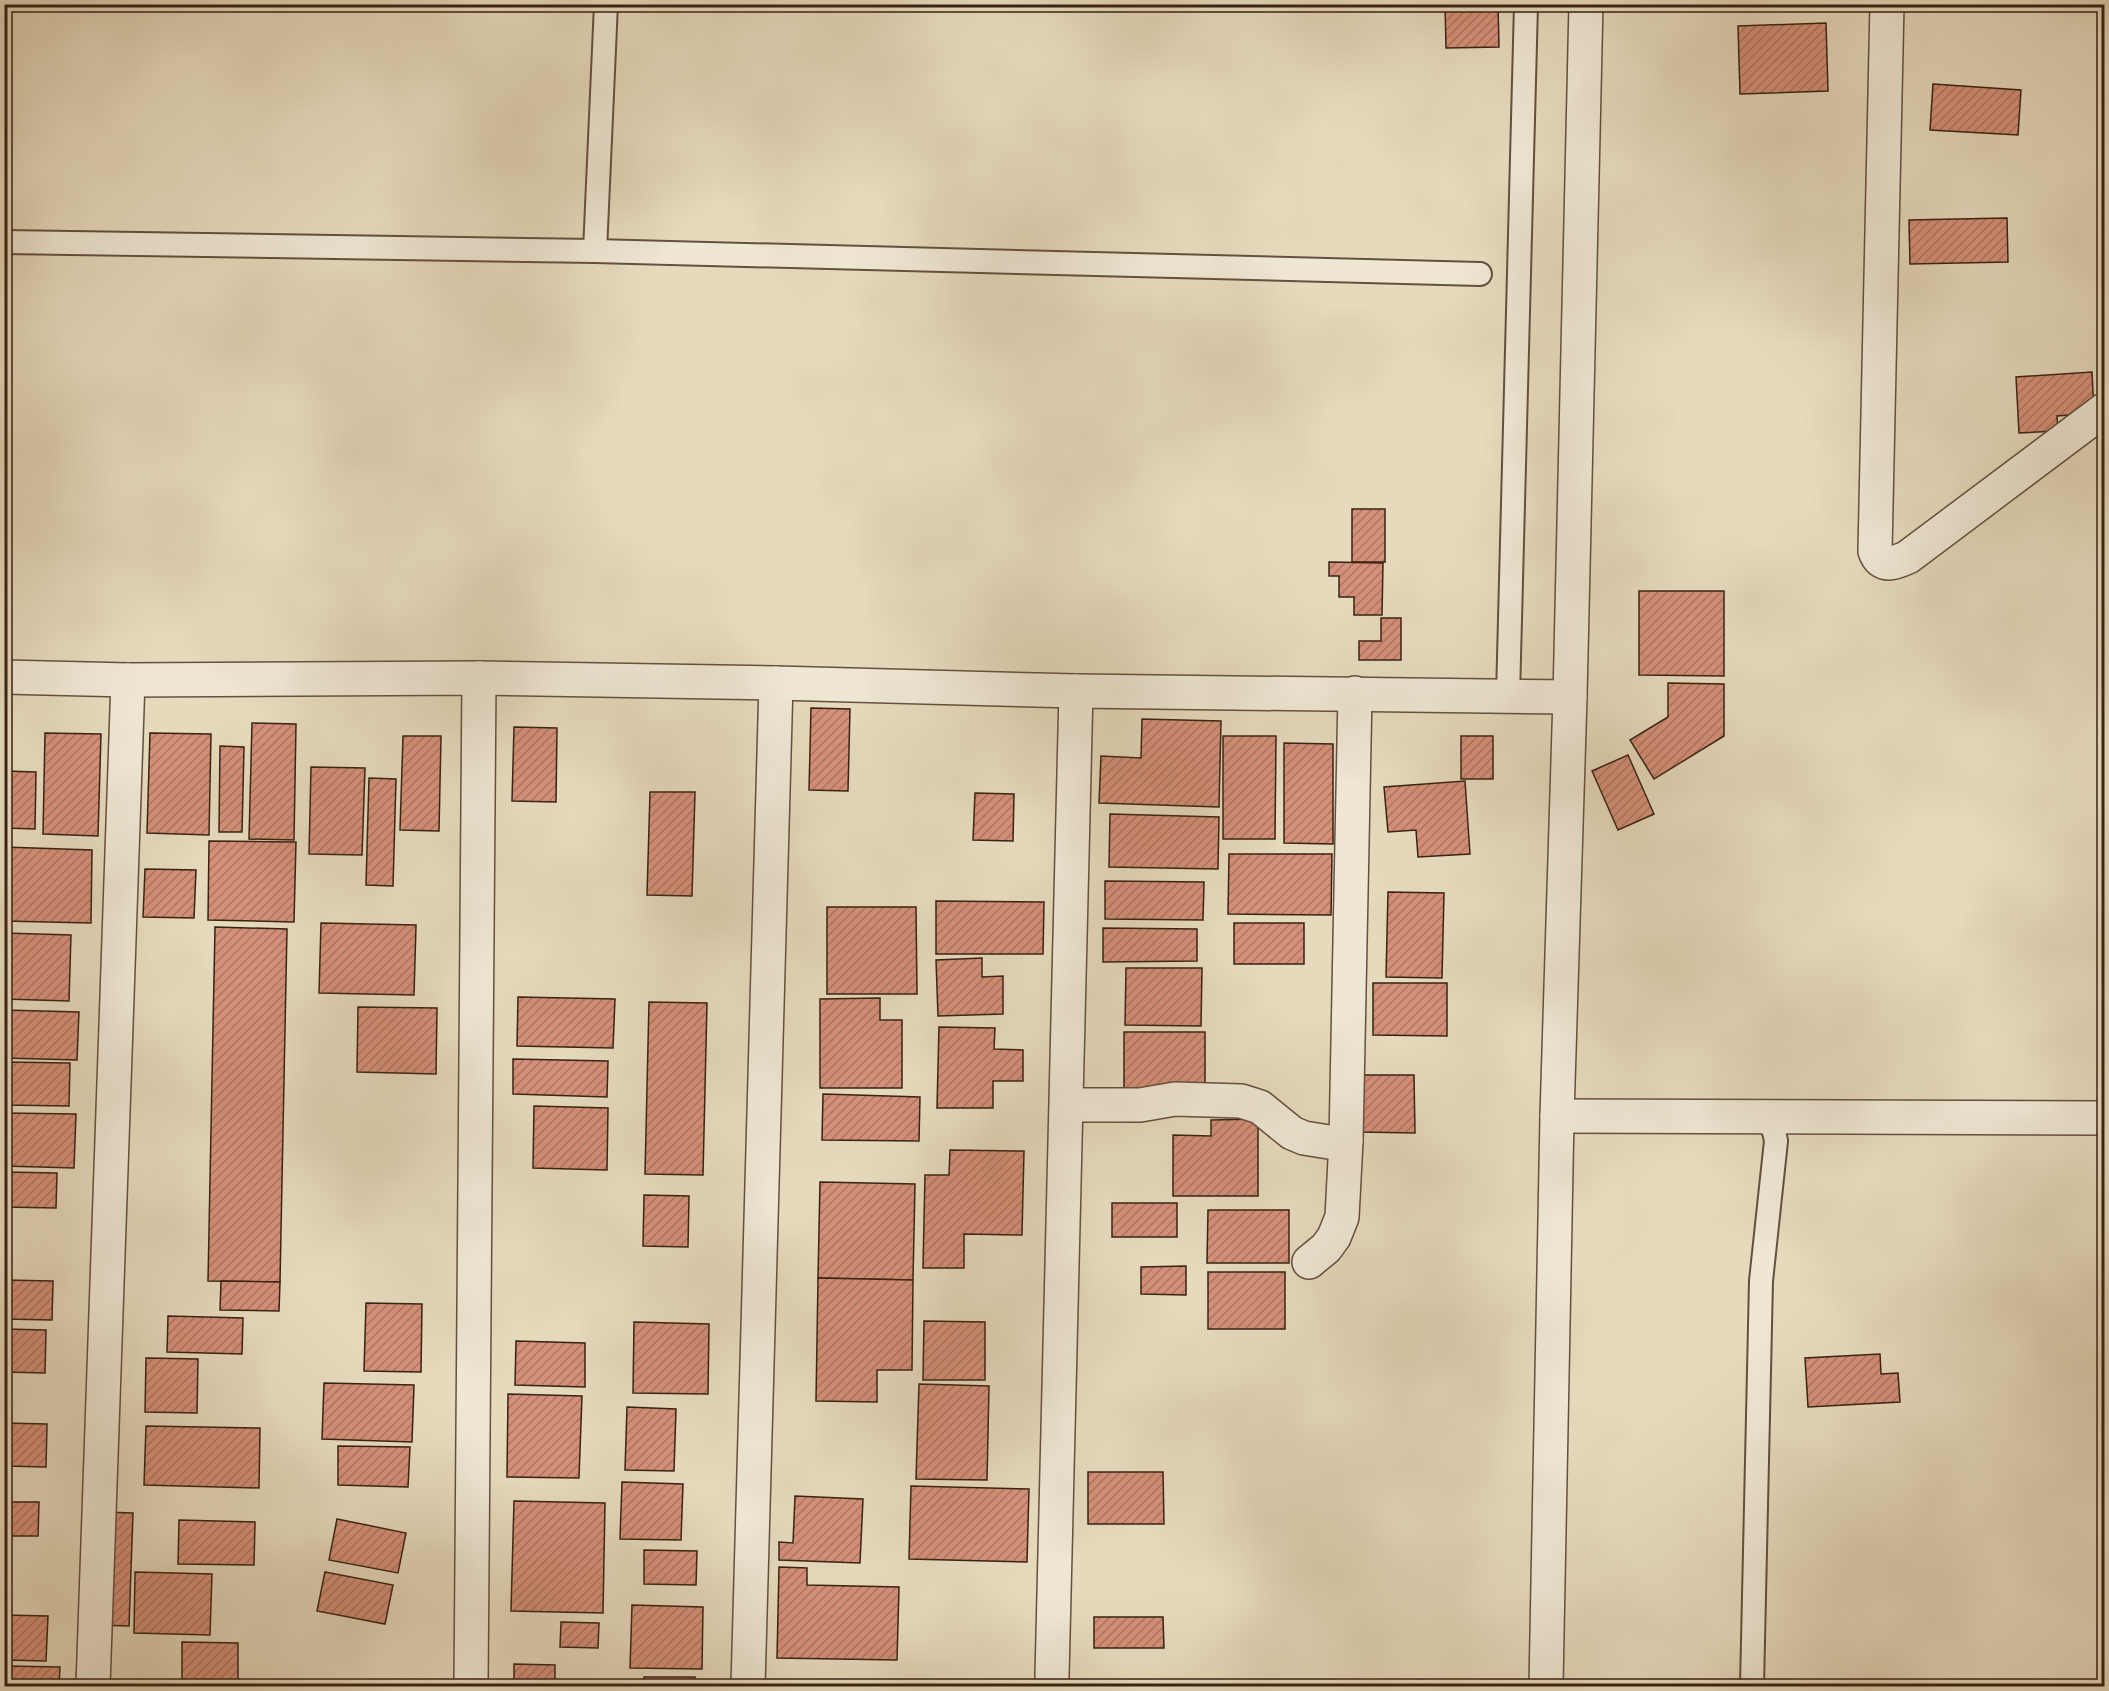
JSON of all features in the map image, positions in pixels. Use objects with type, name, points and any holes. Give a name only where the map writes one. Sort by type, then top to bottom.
[{"type":"street","points":[[1546,1686],[1557,1116],[1570,697],[1586,4]]},
{"type":"street","points":[[1887,4],[1875,551],[1877,558],[1881,562],[1888,563],[1908,557],[2104,410]]},
{"type":"street","points":[[4,676],[128,680],[479,678],[1076,691],[1570,697]]},
{"type":"street","points":[[471,1686],[479,678]]},
{"type":"street","points":[[93,1686],[128,680]]},
{"type":"street","points":[[748,1686],[776,683]]},
{"type":"street","points":[[1052,1676],[1076,691]]},
{"type":"street","points":[[1309,1262],[1326,1248],[1334,1237],[1342,1216],[1346,1142],[1355,693]]},
{"type":"street","points":[[1067,1105],[1140,1105],[1175,1099],[1240,1101],[1260,1107],[1292,1133],[1304,1138],[1346,1142]]},
{"type":"street","points":[[1557,1116],[2104,1118]]},
{"type":"lane","points":[[595,250],[606,4]]},
{"type":"lane","points":[[1508,696],[1526,4]]},
{"type":"lane","points":[[4,242],[595,250],[1480,274]]},
{"type":"lane","points":[[1752,1686],[1761,1281],[1776,1141],[1774,1131],[1765,1117]]},
{"type":"building","points":[[1445,4],[1498,4],[1499,47],[1446,48]]},
{"type":"building","points":[[1826,23],[1828,91],[1740,94],[1738,26]]},
{"type":"building","points":[[1933,84],[2021,90],[2018,135],[1930,130]]},
{"type":"building","points":[[2007,218],[2008,262],[1910,264],[1909,220]]},
{"type":"building","points":[[2092,372],[2094,413],[2057,416],[2058,431],[2019,433],[2016,377]]},
{"type":"building","points":[[1352,509],[1385,509],[1385,562],[1352,562]]},
{"type":"building","points":[[1329,562],[1383,563],[1382,615],[1354,615],[1354,597],[1339,597],[1339,576],[1329,576]]},
{"type":"building","points":[[1639,591],[1724,591],[1724,676],[1639,675]]},
{"type":"building","points":[[1381,618],[1401,618],[1401,660],[1359,660],[1359,641],[1381,641]]},
{"type":"building","points":[[1668,683],[1724,684],[1724,736],[1654,779],[1630,740],[1668,717]]},
{"type":"building","points":[[811,708],[850,709],[848,791],[809,790]]},
{"type":"building","points":[[1142,719],[1221,721],[1219,807],[1099,803],[1101,756],[1141,758]]},
{"type":"building","points":[[252,723],[296,724],[294,840],[249,839]]},
{"type":"building","points":[[514,727],[557,728],[556,802],[512,801]]},
{"type":"building","points":[[45,733],[101,734],[98,836],[43,834]]},
{"type":"building","points":[[150,733],[211,734],[209,835],[147,833]]},
{"type":"building","points":[[403,736],[441,736],[439,831],[400,830]]},
{"type":"building","points":[[1223,736],[1276,736],[1275,839],[1223,839]]},
{"type":"building","points":[[1461,736],[1493,736],[1493,779],[1461,779]]},
{"type":"building","points":[[1284,743],[1333,744],[1333,844],[1284,843]]},
{"type":"building","points":[[220,746],[244,747],[242,832],[219,832]]},
{"type":"building","points":[[1628,755],[1654,814],[1618,830],[1592,771]]},
{"type":"building","points":[[311,767],[365,768],[362,855],[309,854]]},
{"type":"building","points":[[4,771],[36,772],[35,829],[4,828]]},
{"type":"building","points":[[369,778],[396,779],[393,886],[366,885]]},
{"type":"building","points":[[1465,781],[1470,854],[1418,857],[1416,830],[1388,832],[1384,787]]},
{"type":"building","points":[[650,792],[695,792],[692,896],[647,895]]},
{"type":"building","points":[[975,793],[1014,794],[1013,841],[973,840]]},
{"type":"building","points":[[1110,814],[1219,817],[1218,869],[1109,867]]},
{"type":"building","points":[[209,841],[296,842],[294,922],[208,920]]},
{"type":"building","points":[[4,847],[92,850],[91,923],[4,921]]},
{"type":"building","points":[[1229,854],[1332,854],[1331,915],[1228,914]]},
{"type":"building","points":[[145,869],[196,870],[194,918],[143,917]]},
{"type":"building","points":[[1105,881],[1204,882],[1203,920],[1105,919]]},
{"type":"building","points":[[1388,892],[1444,893],[1442,978],[1386,977]]},
{"type":"building","points":[[936,901],[1044,902],[1043,954],[936,954]]},
{"type":"building","points":[[827,907],[916,907],[917,994],[827,994]]},
{"type":"building","points":[[321,923],[416,925],[414,995],[319,993]]},
{"type":"building","points":[[1234,923],[1304,923],[1304,964],[1234,964]]},
{"type":"building","points":[[215,927],[287,929],[280,1282],[208,1281]]},
{"type":"building","points":[[1103,928],[1197,929],[1197,961],[1103,962]]},
{"type":"building","points":[[4,933],[71,935],[69,1001],[4,999]]},
{"type":"building","points":[[982,958],[982,977],[1003,976],[1003,1014],[938,1016],[936,960]]},
{"type":"building","points":[[1126,968],[1202,968],[1201,1026],[1125,1025]]},
{"type":"building","points":[[1373,983],[1447,983],[1447,1036],[1373,1035]]},
{"type":"building","points":[[518,997],[615,999],[613,1048],[517,1046]]},
{"type":"building","points":[[880,998],[880,1020],[902,1020],[902,1088],[820,1088],[820,999]]},
{"type":"building","points":[[649,1002],[707,1003],[703,1175],[645,1174]]},
{"type":"building","points":[[358,1007],[437,1008],[436,1074],[357,1072]]},
{"type":"building","points":[[4,1010],[79,1012],[77,1060],[4,1058]]},
{"type":"building","points":[[939,1027],[995,1028],[994,1049],[1023,1050],[1023,1081],[993,1081],[993,1108],[937,1108]]},
{"type":"building","points":[[1124,1032],[1205,1032],[1205,1091],[1124,1091]]},
{"type":"building","points":[[513,1059],[608,1061],[607,1097],[513,1094]]},
{"type":"building","points":[[4,1062],[70,1063],[69,1106],[4,1105]]},
{"type":"building","points":[[1360,1075],[1414,1075],[1415,1133],[1360,1132]]},
{"type":"building","points":[[823,1094],[920,1097],[919,1141],[822,1140]]},
{"type":"building","points":[[534,1106],[608,1108],[607,1170],[533,1168]]},
{"type":"building","points":[[4,1113],[76,1114],[74,1168],[4,1166]]},
{"type":"building","points":[[1258,1119],[1258,1196],[1173,1196],[1173,1135],[1211,1136],[1211,1120]]},
{"type":"building","points":[[950,1150],[1024,1151],[1022,1235],[964,1234],[964,1268],[923,1268],[925,1175],[949,1175]]},
{"type":"building","points":[[4,1172],[57,1173],[56,1208],[4,1207]]},
{"type":"building","points":[[820,1182],[915,1184],[913,1280],[818,1278]]},
{"type":"building","points":[[644,1195],[689,1196],[688,1247],[643,1246]]},
{"type":"building","points":[[1112,1203],[1177,1203],[1177,1237],[1112,1237]]},
{"type":"building","points":[[1208,1210],[1289,1210],[1289,1263],[1207,1263]]},
{"type":"building","points":[[1186,1266],[1186,1295],[1141,1294],[1141,1267]]},
{"type":"building","points":[[1208,1272],[1285,1272],[1285,1329],[1208,1329]]},
{"type":"building","points":[[818,1278],[913,1280],[912,1370],[877,1370],[877,1402],[816,1401]]},
{"type":"building","points":[[4,1280],[53,1281],[52,1320],[4,1319]]},
{"type":"building","points":[[221,1281],[280,1282],[279,1311],[220,1310]]},
{"type":"building","points":[[366,1303],[422,1304],[421,1372],[364,1371]]},
{"type":"building","points":[[168,1316],[243,1318],[242,1354],[167,1352]]},
{"type":"building","points":[[924,1321],[985,1322],[985,1380],[923,1380]]},
{"type":"building","points":[[634,1322],[709,1324],[708,1394],[633,1393]]},
{"type":"building","points":[[4,1329],[46,1330],[45,1373],[4,1372]]},
{"type":"building","points":[[516,1341],[585,1343],[585,1387],[515,1385]]},
{"type":"building","points":[[1880,1354],[1881,1374],[1898,1373],[1900,1402],[1808,1407],[1805,1358]]},
{"type":"building","points":[[146,1358],[198,1359],[197,1413],[145,1412]]},
{"type":"building","points":[[324,1383],[414,1385],[412,1442],[322,1439]]},
{"type":"building","points":[[919,1384],[989,1386],[987,1480],[916,1479]]},
{"type":"building","points":[[508,1394],[582,1396],[579,1478],[507,1477]]},
{"type":"building","points":[[627,1407],[676,1409],[674,1471],[625,1470]]},
{"type":"building","points":[[4,1423],[47,1424],[46,1467],[4,1466]]},
{"type":"building","points":[[146,1426],[260,1428],[259,1488],[144,1485]]},
{"type":"building","points":[[338,1446],[410,1447],[408,1487],[338,1485]]},
{"type":"building","points":[[1088,1472],[1163,1472],[1164,1524],[1088,1524]]},
{"type":"building","points":[[622,1482],[683,1484],[681,1540],[620,1539]]},
{"type":"building","points":[[911,1486],[1029,1489],[1027,1562],[909,1559]]},
{"type":"building","points":[[795,1496],[863,1499],[860,1563],[779,1560],[779,1542],[793,1543]]},
{"type":"building","points":[[514,1501],[605,1503],[603,1613],[511,1611]]},
{"type":"building","points":[[4,1502],[39,1502],[38,1536],[4,1536]]},
{"type":"building","points":[[103,1512],[133,1513],[129,1626],[98,1625]]},
{"type":"building","points":[[337,1519],[406,1533],[398,1573],[329,1560]]},
{"type":"building","points":[[179,1520],[255,1522],[254,1565],[178,1564]]},
{"type":"building","points":[[644,1550],[697,1551],[696,1585],[644,1584]]},
{"type":"building","points":[[779,1567],[807,1568],[807,1585],[899,1587],[897,1660],[777,1658]]},
{"type":"building","points":[[135,1572],[212,1574],[210,1635],[134,1633]]},
{"type":"building","points":[[325,1572],[393,1585],[385,1624],[317,1611]]},
{"type":"building","points":[[632,1605],[703,1607],[702,1669],[630,1668]]},
{"type":"building","points":[[4,1615],[48,1616],[46,1661],[4,1660]]},
{"type":"building","points":[[1094,1617],[1163,1617],[1164,1648],[1094,1648]]},
{"type":"building","points":[[561,1622],[599,1623],[598,1648],[560,1647]]},
{"type":"building","points":[[182,1642],[238,1643],[238,1684],[182,1683]]},
{"type":"building","points":[[514,1664],[555,1665],[555,1686],[514,1686]]},
{"type":"building","points":[[4,1666],[60,1667],[59,1686],[4,1686]]},
{"type":"building","points":[[644,1677],[695,1677],[695,1686],[644,1686]]}]
